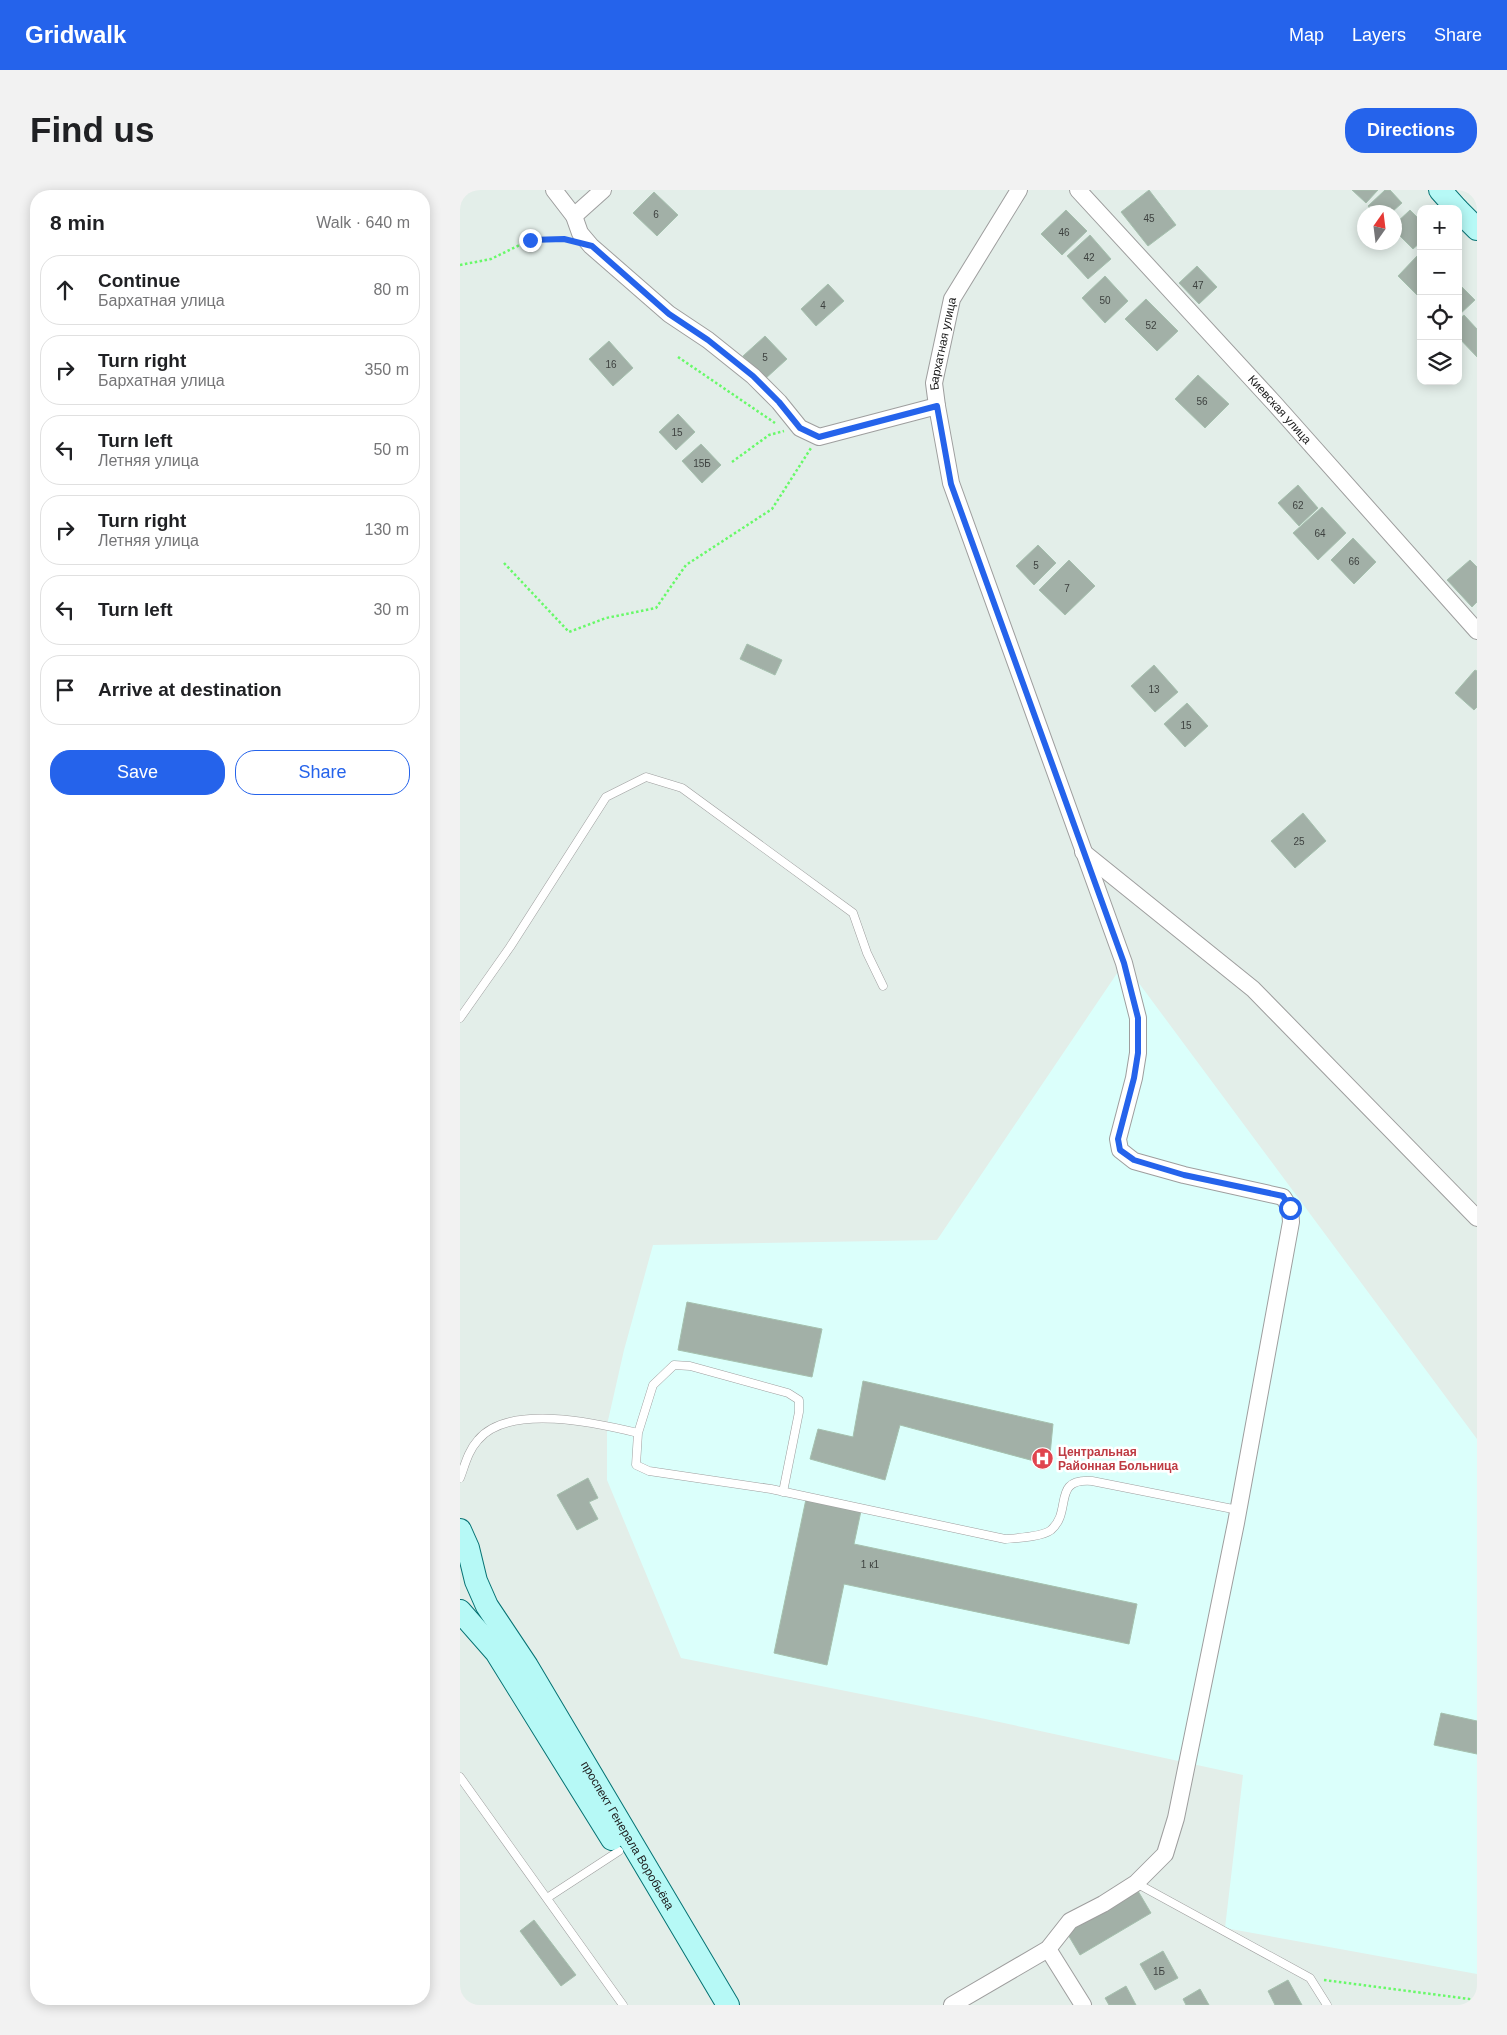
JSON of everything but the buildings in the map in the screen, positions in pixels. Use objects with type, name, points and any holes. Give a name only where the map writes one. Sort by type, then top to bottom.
[{"type":"main road","points":[[1440,190],[1454,205]]},
{"type":"main road","points":[[1462,213],[1477,229]]},
{"type":"main road","points":[[460,1530],[468,1548],[476,1581],[519,1671]]},
{"type":"main road","points":[[460,1612],[491,1646],[519,1671]]},
{"type":"main road","name":"проспект Генерала Воробьёва","points":[[519,1671],[619,1851],[714,2005]]},
{"type":"main road","name":"проспект Генерала Воробьёва","points":[[519,1671],[728,2005]]},
{"type":"street","points":[[554,190],[574,216],[580,233],[592,246],[669,314],[708,340],[753,376],[779,402],[800,428],[819,437],[937,406]]},
{"type":"street","points":[[574,216],[603,190]]},
{"type":"street","name":"Бархатная улица","points":[[1019,190],[952,299],[934,383],[937,406],[951,484],[1124,963],[1138,1018],[1135,1070],[1118,1139],[1120,1150],[1134,1160],[1184,1175],[1283,1196],[1290,1208],[1290,1233],[1238,1510]]},
{"type":"street","name":"Киевская улица","points":[[1078,190],[1274,403],[1477,631]]},
{"type":"street","points":[[1083,852],[1253,989],[1477,1218]]},
{"type":"street","points":[[952,2005],[1048,1949],[1070,1921],[1103,1904],[1136,1883],[1165,1854],[1176,1818],[1238,1510]]},
{"type":"street","points":[[1048,1949],[1083,2005]]},
{"type":"lane","points":[[460,1018],[510,946],[606,797],[646,777],[682,788],[853,913],[867,953],[883,986]]},
{"type":"lane","points":[[783,1492],[799,1412],[799,1400],[788,1393],[690,1366],[674,1365],[663,1373],[653,1385],[638,1433],[636,1465],[649,1471],[783,1492],[1005,1539],[1028,1537],[1049,1531],[1060,1519],[1064,1498],[1070,1485],[1078,1480],[1092,1481],[1238,1510]]},
{"type":"lane","points":[[460,1478],[468,1454],[478,1439],[496,1426],[509,1421],[538,1418],[607,1425],[638,1433]]},
{"type":"lane","points":[[460,1777],[623,2005]]},
{"type":"lane","points":[[548,1898],[619,1851]]},
{"type":"lane","points":[[1136,1883],[1310,1978],[1327,2005]]},
{"type":"path","points":[[460,266],[491,259],[530,240],[564,239],[592,246]]},
{"type":"path","points":[[678,356],[787,431],[770,435],[732,462]]},
{"type":"path","points":[[504,563],[569,632],[606,618],[656,608],[686,565],[772,509],[819,437]]},
{"type":"path","points":[[1310,1978],[1477,2000]]},
{"type":"shaded area","name":"Центральная Районная Больница","points":[[1124,963],[1477,1439],[1477,1974],[1225,1928],[1243,1775],[976,1717],[681,1658],[607,1480],[607,1425],[624,1350],[653,1245],[937,1240]]},
{"type":"place","name":"Центральная Районная Больница","points":[[1042,1459]]},
{"type":"route","points":[[530,240],[564,239],[592,246],[669,314],[708,340],[753,376],[779,402],[800,428],[819,437],[937,406],[951,484],[1124,963],[1138,1018],[1138,1053],[1134,1078],[1118,1139],[1120,1150],[1134,1160],[1184,1175],[1283,1196],[1290,1208]]}]
